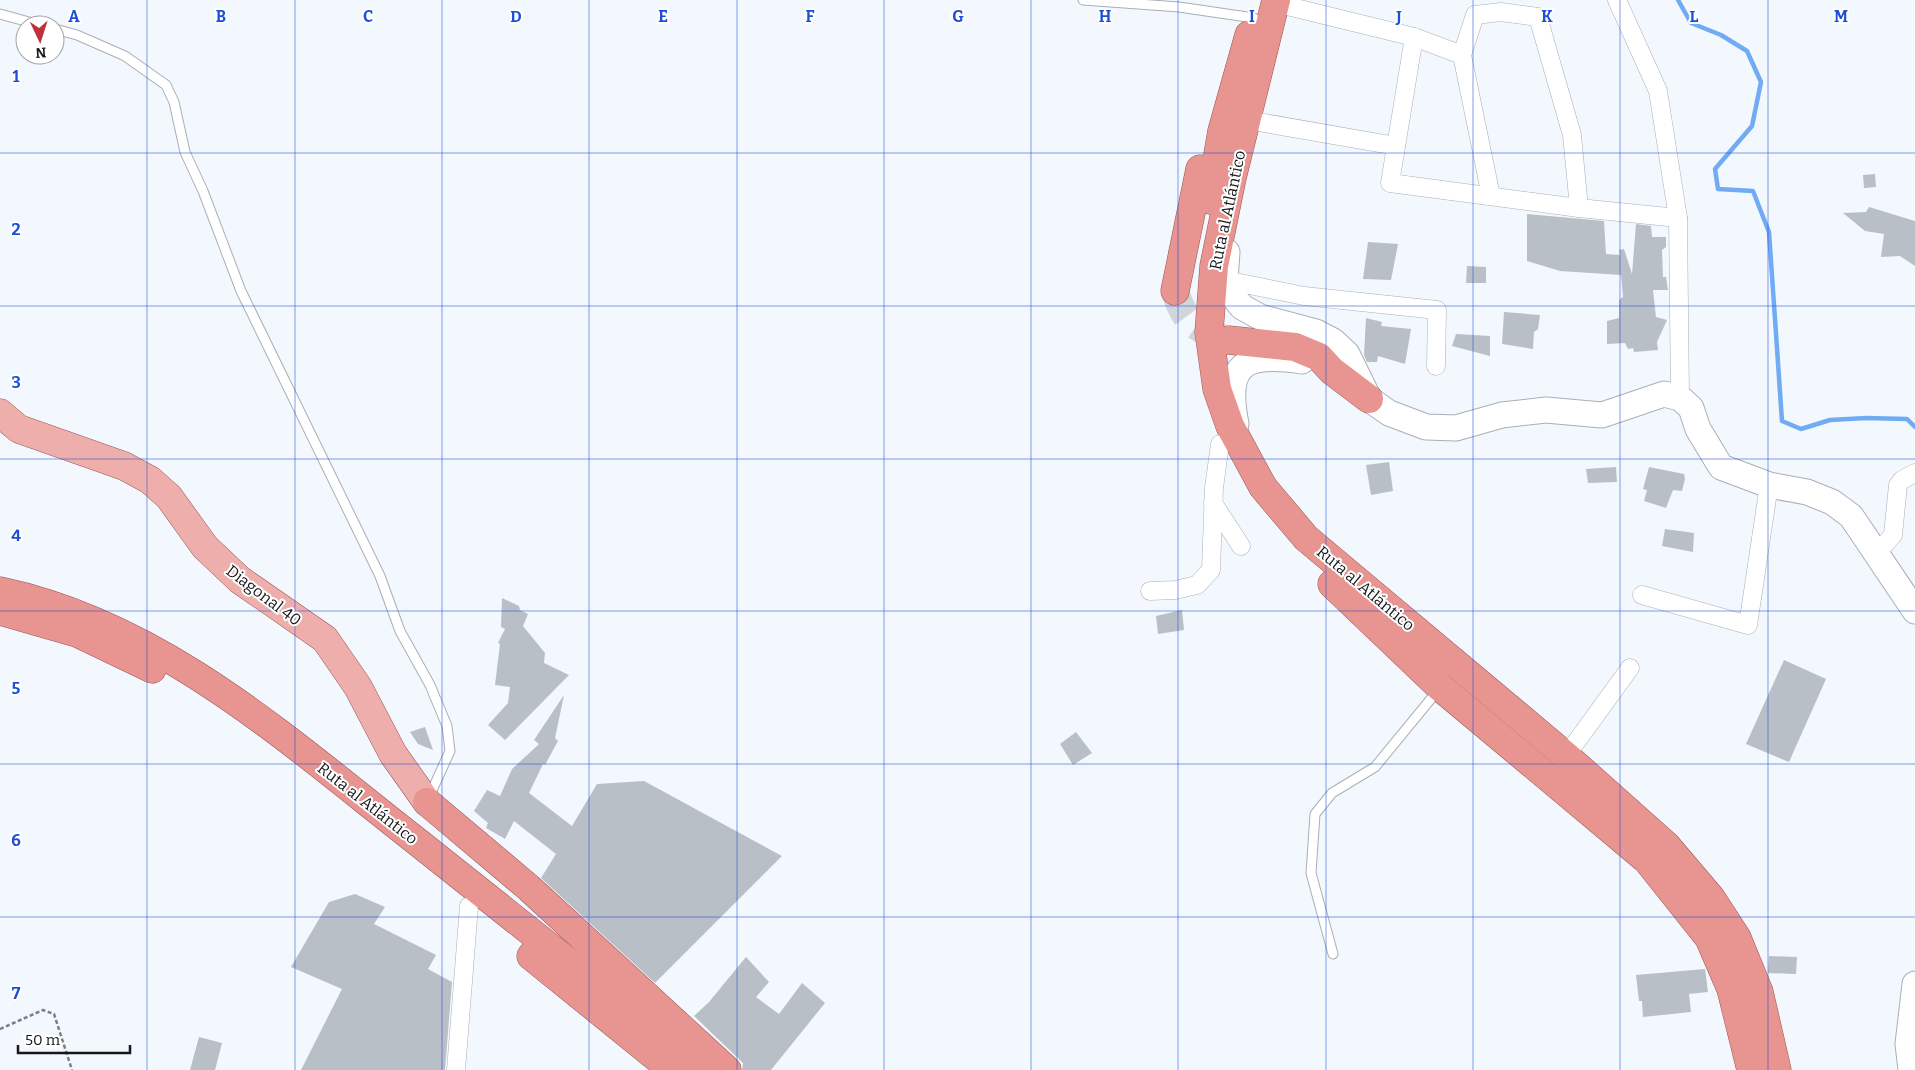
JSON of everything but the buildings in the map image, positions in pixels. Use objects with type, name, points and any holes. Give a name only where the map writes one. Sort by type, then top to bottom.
[{"type":"highway","name":"Ruta al Atlántico","points":[[1266,5],[1247,120],[1232,178],[1214,266],[1209,332],[1217,389],[1231,448],[1306,538],[1566,756],[1666,845],[1710,898],[1737,938],[1759,992],[1777,1070]]},
{"type":"highway","name":"Ruta al Atlántico","points":[[1266,5],[1222,131],[1198,263],[1193,332],[1203,398],[1231,448],[1252,500],[1278,533],[1440,687],[1647,860],[1679,899],[1708,938],[1731,989],[1751,1070]]},
{"type":"highway","points":[[1175,291],[1200,167],[1222,131]]},
{"type":"highway","points":[[1228,340],[1295,348],[1319,357],[1332,371],[1370,399]]},
{"type":"highway","name":"Ruta al Atlántico","points":[[0,591],[111,627],[195,673],[304,752],[704,1070]]},
{"type":"highway","name":"Ruta al Atlántico","points":[[0,611],[77,634],[168,678],[225,711],[672,1070]]},
{"type":"highway","points":[[427,802],[529,888],[727,1070]]},
{"type":"main road","points":[[1232,178],[1225,280],[1228,291],[1242,307],[1260,317],[1316,332],[1332,341],[1348,354],[1370,399],[1389,413],[1426,427],[1456,428],[1502,415],[1546,410],[1602,415],[1664,394],[1680,398],[1690,408],[1698,429],[1721,467],[1769,485],[1807,492],[1832,502],[1851,516],[1915,611]]},
{"type":"main road","points":[[1231,448],[1236,421],[1232,389],[1234,377],[1241,368],[1253,360],[1274,357],[1303,361],[1332,371]]},
{"type":"main road","name":"Diagonal 40","points":[[0,413],[19,429],[124,466],[150,480],[169,497],[205,547],[240,580],[325,640],[358,687],[393,754],[427,802]]},
{"type":"main road","points":[[1911,1070],[1908,1044],[1915,984]]},
{"type":"street","points":[[1617,0],[1658,91],[1678,218],[1680,398]]},
{"type":"street","points":[[1266,5],[1414,37],[1462,55]]},
{"type":"street","points":[[1491,196],[1462,55],[1475,15],[1501,12],[1538,17],[1572,135],[1579,208]]},
{"type":"street","points":[[1414,37],[1390,183],[1579,208],[1678,218]]},
{"type":"street","points":[[1247,120],[1396,146]]},
{"type":"street","points":[[1225,280],[1304,296],[1437,310],[1436,366]]},
{"type":"street","points":[[1150,591],[1175,590],[1197,585],[1211,570],[1213,502],[1231,448]]},
{"type":"street","points":[[1876,554],[1893,535],[1898,485],[1902,480],[1915,473]]},
{"type":"street","points":[[1642,595],[1748,625],[1769,485]]},
{"type":"street","points":[[1213,502],[1241,546]]},
{"type":"street","points":[[1566,756],[1630,668]]},
{"type":"street","points":[[456,1070],[469,906]]},
{"type":"lane","points":[[1083,0],[1266,5]]},
{"type":"lane","points":[[0,14],[15,18]]},
{"type":"lane","points":[[65,32],[125,56],[166,86],[174,102],[185,152],[203,191],[241,291],[380,576],[400,631],[430,684],[447,726],[450,751],[427,802]]},
{"type":"lane","points":[[1333,954],[1310,873],[1315,814],[1332,793],[1375,767],[1440,687]]},
{"type":"path","points":[[0,1030],[44,1010],[54,1014],[72,1070]]},
{"type":"waterway","points":[[1678,0],[1691,23],[1721,35],[1747,51],[1761,82],[1752,126],[1715,169],[1718,189],[1753,191],[1769,232],[1782,421],[1801,429],[1830,420],[1866,418],[1907,419],[1915,427]]},
{"type":"tunnel","points":[[1175,291],[1183,311],[1194,324],[1208,333],[1228,340]]}]
